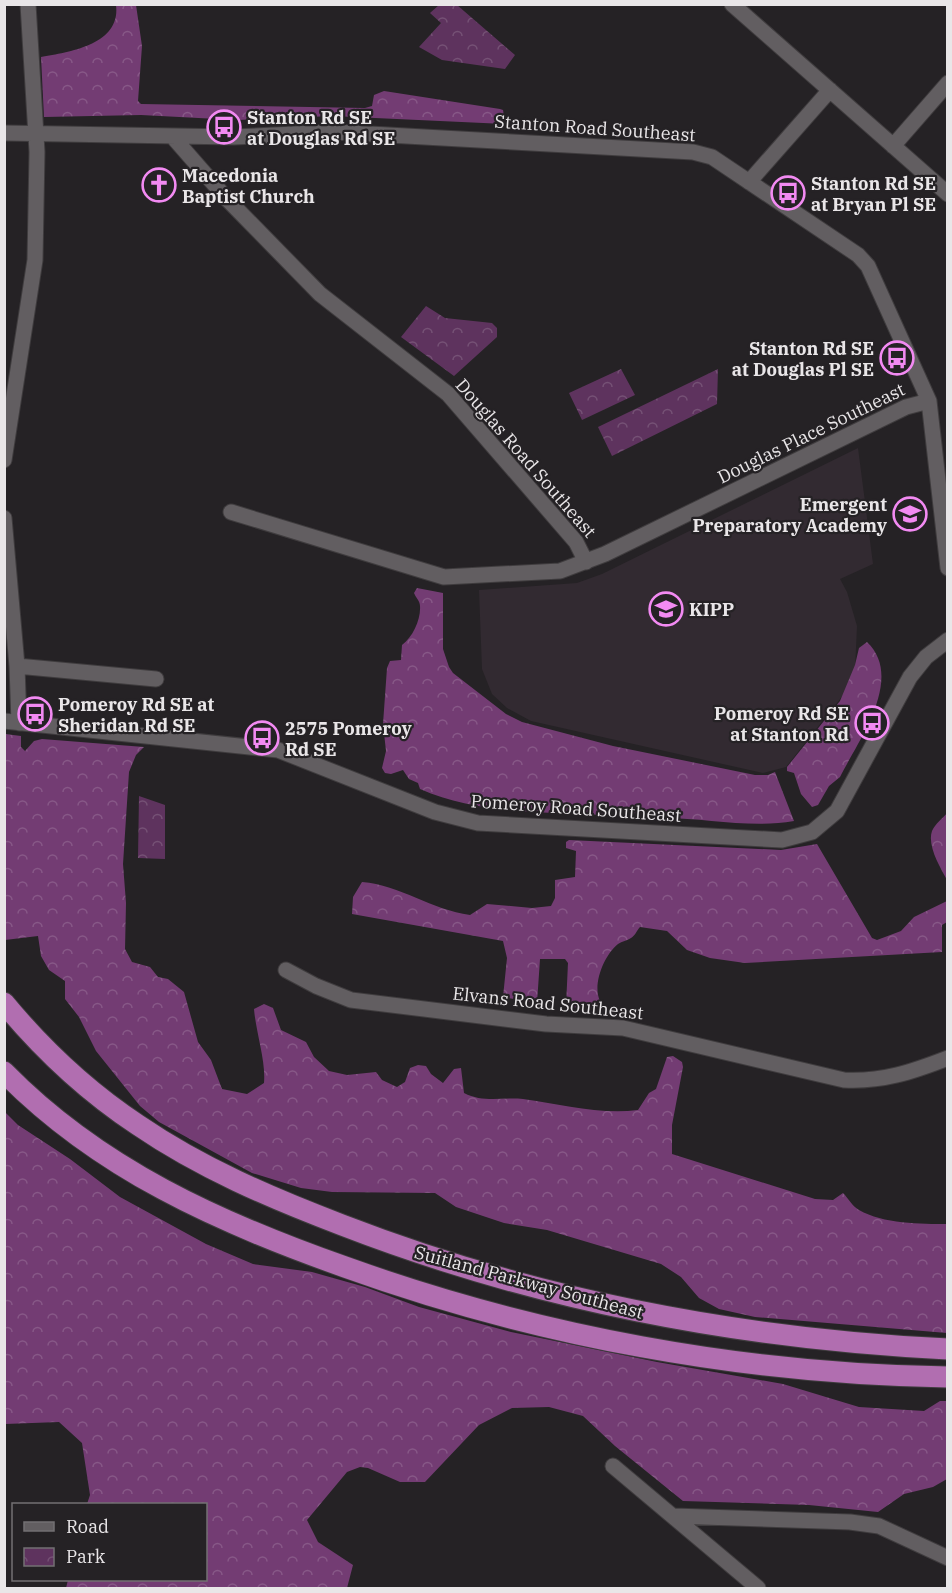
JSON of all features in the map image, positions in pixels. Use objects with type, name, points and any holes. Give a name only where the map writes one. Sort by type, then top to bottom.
[{"type":"highway","name":"Suitland Parkway Southeast","points":[[4,1004],[36,1039],[86,1086],[155,1137],[240,1182],[379,1239],[496,1277],[642,1313],[793,1337],[948,1349]]},
{"type":"highway","name":"Suitland Parkway Southeast","points":[[4,1072],[73,1133],[150,1184],[252,1232],[394,1284],[508,1317],[646,1347],[801,1369],[948,1377]]},
{"type":"street","points":[[4,460],[35,260],[37,134],[28,4]]},
{"type":"street","points":[[732,4],[948,194]]},
{"type":"street","points":[[893,146],[948,83]]},
{"type":"street","points":[[750,182],[830,90]]},
{"type":"street","name":"Stanton Road Southeast","points":[[4,133],[234,137],[334,132],[693,152],[712,158],[865,262],[929,400],[948,568]]},
{"type":"street","name":"Douglas Road Southeast","points":[[172,136],[227,199],[320,294],[448,394],[576,542],[586,562]]},
{"type":"street","name":"Douglas Place Southeast","points":[[231,512],[435,575],[560,571],[586,562],[906,408],[929,400]]},
{"type":"street","points":[[4,518],[17,666],[12,722]]},
{"type":"street","name":"Pomeroy Road Southeast","points":[[12,722],[278,750],[435,812],[478,823],[782,840],[812,832],[837,811],[910,677],[926,657],[948,640]]},
{"type":"street","points":[[17,666],[156,679]]},
{"type":"street","name":"Elvans Road Southeast","points":[[286,970],[316,986],[351,1000],[546,1024],[623,1028],[844,1080],[877,1080],[903,1076],[948,1058]]},
{"type":"street","points":[[613,1466],[759,1588]]},
{"type":"street","points":[[674,1516],[850,1522],[879,1526],[948,1558]]},
{"type":"shaded area","name":"KIPP","points":[[858,448],[873,564],[840,579],[847,592],[857,626],[855,670],[844,694],[786,767],[763,773],[531,721],[507,708],[492,694],[482,669],[479,590],[577,583],[602,574]]},
{"type":"green space","points":[[116,5],[136,5],[142,46],[138,101],[141,104],[365,108],[372,106],[374,95],[384,91],[500,109],[503,110],[505,124],[332,116],[237,120],[141,115],[44,117],[41,57],[92,44],[111,29]]},
{"type":"green space","points":[[439,5],[457,5],[515,55],[505,69],[442,60],[419,47],[441,23],[430,13]]},
{"type":"green space","points":[[426,306],[445,318],[492,323],[497,328],[497,337],[454,376],[401,337]]},
{"type":"green space","points":[[621,369],[635,395],[582,420],[569,393]]},
{"type":"green space","points":[[718,369],[717,404],[612,456],[598,427]]},
{"type":"green space","points":[[417,588],[443,593],[443,649],[453,673],[506,714],[522,722],[613,746],[755,775],[768,775],[775,772],[794,821],[760,824],[658,818],[648,809],[632,814],[617,809],[602,815],[510,810],[464,803],[420,789],[418,783],[409,779],[403,770],[391,774],[385,773],[382,768],[386,751],[383,724],[387,668],[390,661],[401,660],[402,645],[413,633],[418,622],[420,604],[414,593]]},
{"type":"green space","points":[[867,642],[877,657],[881,673],[880,691],[874,710],[840,777],[829,786],[818,805],[812,807],[801,794],[794,773],[787,771],[787,767],[840,701],[855,665],[859,648]]},
{"type":"green space","points":[[5,734],[21,736],[21,747],[25,751],[34,741],[42,739],[144,747],[136,755],[129,772],[123,864],[126,903],[125,949],[132,962],[150,967],[158,977],[168,979],[184,992],[198,1042],[211,1060],[222,1089],[247,1094],[264,1083],[264,1066],[254,1009],[264,1004],[273,1008],[281,1030],[306,1042],[314,1057],[329,1071],[347,1075],[376,1072],[382,1080],[397,1087],[405,1082],[410,1068],[418,1065],[426,1066],[431,1074],[443,1083],[454,1069],[461,1068],[464,1093],[478,1098],[523,1099],[595,1110],[638,1110],[649,1093],[656,1089],[667,1057],[673,1056],[682,1062],[683,1067],[672,1125],[672,1154],[815,1199],[833,1200],[843,1193],[857,1208],[879,1218],[902,1222],[947,1224],[947,1333],[755,1317],[719,1309],[699,1298],[681,1277],[661,1264],[547,1230],[504,1223],[456,1207],[435,1193],[332,1192],[301,1188],[252,1173],[159,1122],[140,1106],[96,1051],[79,1017],[65,999],[65,981],[49,970],[41,956],[38,936],[5,940]]},
{"type":"green space","points":[[139,796],[165,805],[165,859],[138,858]]},
{"type":"green space","points":[[947,813],[947,880],[935,856],[931,837],[933,828]]},
{"type":"green space","points":[[569,840],[781,850],[817,844],[872,938],[877,940],[901,931],[914,917],[947,901],[947,922],[942,925],[942,952],[745,963],[710,958],[687,950],[667,931],[640,927],[632,937],[618,944],[608,955],[598,979],[600,1001],[598,1007],[592,1010],[566,1006],[568,963],[565,959],[540,959],[537,1003],[503,997],[507,958],[503,941],[352,914],[353,897],[362,882],[390,888],[442,908],[470,915],[487,904],[532,908],[551,906],[555,898],[555,880],[575,877],[576,851],[566,848],[566,842]]},
{"type":"green space","points":[[4,1111],[18,1125],[70,1159],[120,1197],[206,1244],[253,1264],[312,1272],[365,1287],[419,1307],[511,1332],[657,1362],[783,1384],[859,1407],[924,1411],[940,1401],[947,1401],[947,1479],[933,1487],[904,1494],[878,1512],[809,1505],[683,1501],[615,1446],[583,1416],[549,1407],[512,1408],[479,1425],[425,1482],[400,1482],[368,1468],[360,1467],[347,1472],[307,1520],[318,1542],[353,1565],[347,1588],[66,1588],[68,1581],[207,1581],[207,1503],[87,1503],[90,1495],[82,1443],[59,1422],[5,1424]]},
{"type":"place","name":"Stanton Rd SE at Douglas Rd SE","points":[[224,127]]},
{"type":"place","name":"Macedonia Baptist Church","points":[[159,185]]},
{"type":"place","name":"Stanton Rd SE at Bryan Pl SE","points":[[788,193]]},
{"type":"place","name":"Stanton Rd SE at Douglas Pl SE","points":[[897,358]]},
{"type":"place","name":"Emergent Preparatory Academy","points":[[910,514]]},
{"type":"place","name":"KIPP","points":[[666,609]]},
{"type":"place","name":"Pomeroy Rd SE at Sheridan Rd SE","points":[[35,714]]},
{"type":"place","name":"Pomeroy Rd SE at Stanton Rd","points":[[872,723]]},
{"type":"place","name":"2575 Pomeroy Rd SE","points":[[262,738]]}]
